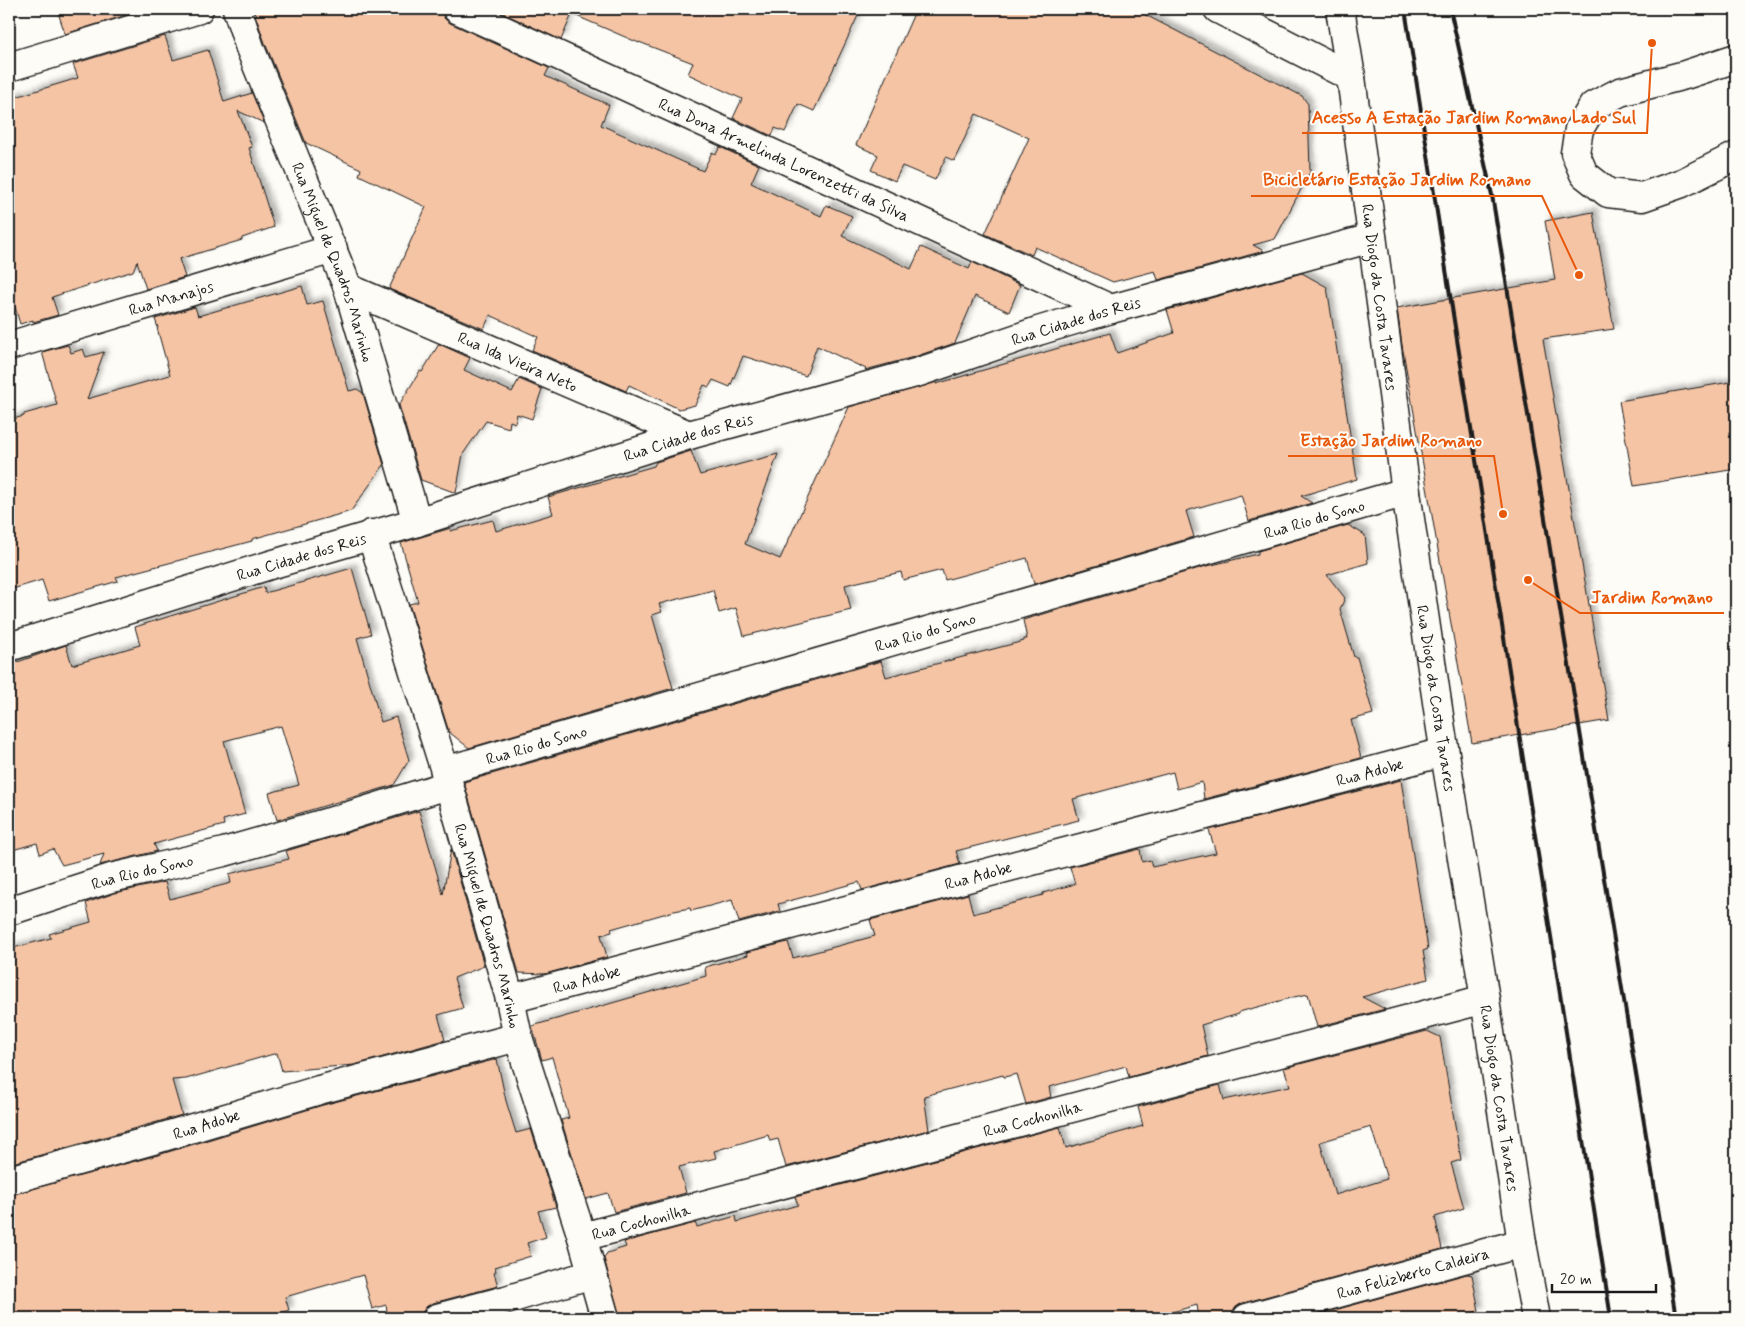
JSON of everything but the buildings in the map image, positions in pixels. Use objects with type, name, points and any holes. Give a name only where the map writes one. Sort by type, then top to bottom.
[{"type":"street","points":[[9,67],[198,9]]},
{"type":"street","name":"Rua Miguel de Quadros Marinho","points":[[237,9],[250,48],[348,288],[417,522]]},
{"type":"street","name":"Rua Dona Armelinda Lorenzetti da Silva","points":[[456,9],[1111,309]]},
{"type":"street","points":[[1218,9],[1352,77]]},
{"type":"street","name":"Rua Diogo da Costa Tavares","points":[[1340,9],[1352,77],[1406,492],[1444,752],[1485,1000],[1522,1243],[1536,1318]]},
{"type":"street","points":[[1736,58],[1685,75],[1620,92],[1593,106],[1579,129],[1575,153],[1584,174],[1608,193],[1642,197],[1682,183],[1736,156]]},
{"type":"street","name":"Rua Cidade dos Reis","points":[[9,647],[371,534],[417,522],[689,435],[919,372],[1038,331],[1111,309],[1372,238]]},
{"type":"street","name":"Rua Manajos","points":[[9,346],[333,248]]},
{"type":"street","name":"Rua Ida Vieira Neto","points":[[348,288],[689,435]]},
{"type":"street","name":"Rua Rio do Sono","points":[[9,911],[112,878],[224,852],[330,822],[446,778],[1406,492]]},
{"type":"street","name":"Rua Miguel de Quadros Marinho","points":[[371,534],[446,778],[510,999],[518,1037],[582,1237],[605,1318]]},
{"type":"street","name":"Rua Adobe","points":[[510,999],[1444,752]]},
{"type":"street","name":"Rua Cochonilha","points":[[582,1237],[1485,1000]]},
{"type":"street","name":"Rua Adobe","points":[[9,1180],[153,1140],[320,1090],[518,1037]]},
{"type":"street","name":"Rua Felizberto Caldeira","points":[[1247,1318],[1522,1243]]},
{"type":"street","points":[[438,1318],[592,1274]]},
{"type":"railway","points":[[1405,9],[1611,1318]]},
{"type":"railway","points":[[1450,9],[1492,195],[1676,1318]]},
{"type":"place","name":"Acesso A Estação Jardim Romano Lado Sul","points":[[1652,43]]},
{"type":"place","name":"Bicicletário Estação Jardim Romano","points":[[1579,275]]},
{"type":"place","name":"Estação Jardim Romano","points":[[1503,514]]},
{"type":"place","name":"Jardim Romano","points":[[1528,580]]}]
